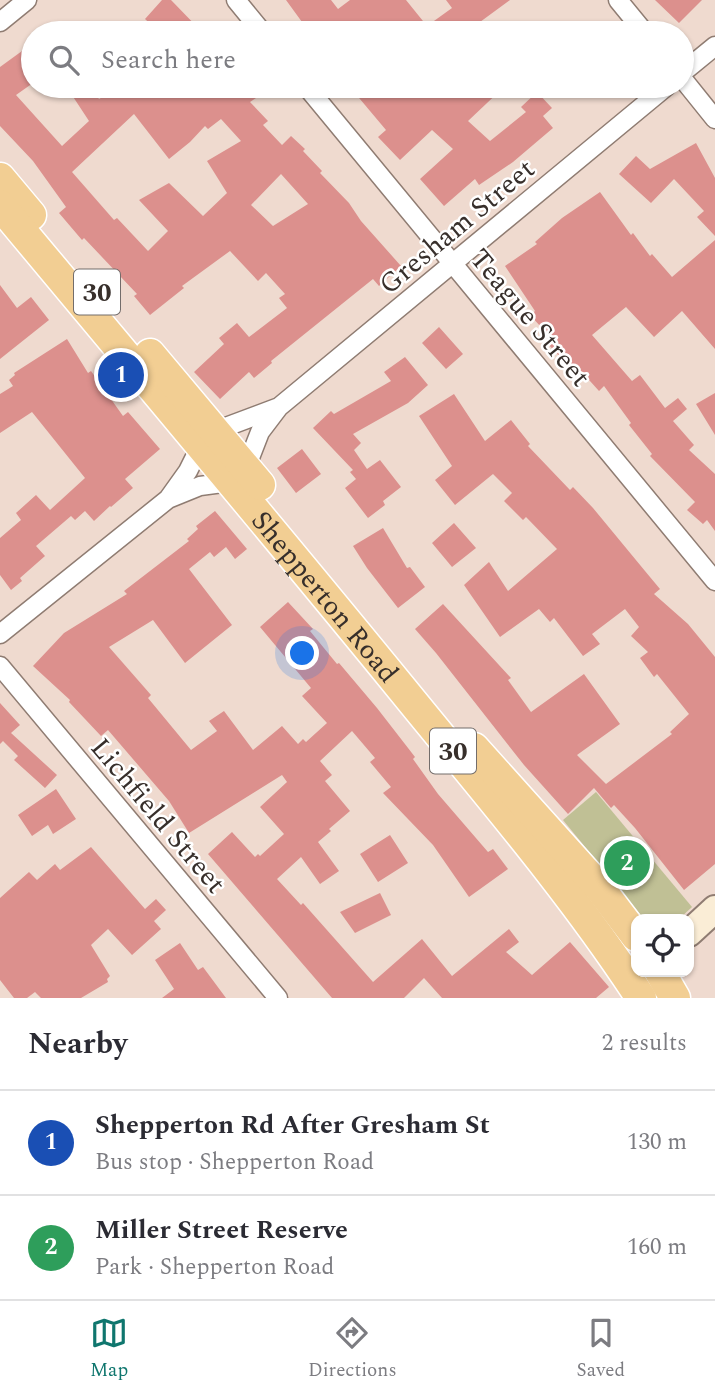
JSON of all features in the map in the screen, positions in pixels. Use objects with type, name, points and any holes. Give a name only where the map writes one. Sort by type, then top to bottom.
[{"type":"highway","name":"Shepperton Road","points":[[0,178],[238,475],[457,729],[598,886],[631,929]]},
{"type":"highway","name":"Shepperton Road","points":[[0,205],[208,439]]},
{"type":"highway","name":"Shepperton Road","points":[[238,475],[535,851],[639,990]]},
{"type":"highway","points":[[663,977],[675,998]]},
{"type":"main road","points":[[694,928],[715,909]]},
{"type":"street","points":[[0,22],[27,0]]},
{"type":"street","points":[[236,0],[253,21]]},
{"type":"street","points":[[618,0],[635,21]]},
{"type":"street","points":[[694,65],[715,46]]},
{"type":"street","points":[[694,92],[715,119]]},
{"type":"street","name":"Teague Street","points":[[316,98],[715,581]]},
{"type":"street","name":"Gresham Street","points":[[238,475],[260,432],[279,407],[652,98]]},
{"type":"street","name":"Gresham Street","points":[[208,439],[279,407]]},
{"type":"street","points":[[0,634],[168,499],[208,439]]},
{"type":"street","points":[[168,499],[238,475]]},
{"type":"street","name":"Lichfield Street","points":[[0,666],[278,998]]},
{"type":"green space","points":[[596,792],[692,907],[684,914],[640,914],[563,820]]},
{"type":"building","points":[[162,0],[171,0],[191,21],[147,21],[145,19]]},
{"type":"building","points":[[286,0],[331,0],[338,9],[350,0],[406,0],[423,21],[301,21]]},
{"type":"building","points":[[446,0],[510,0],[481,21],[434,21],[452,8]]},
{"type":"building","points":[[655,0],[702,0],[681,21],[677,21]]},
{"type":"building","points":[[21,52],[21,91],[16,95],[62,146],[89,121],[74,98],[256,98],[250,102],[268,121],[263,125],[282,145],[291,136],[305,149],[303,151],[322,171],[320,173],[349,203],[361,221],[401,266],[379,286],[373,279],[271,361],[272,363],[254,378],[249,372],[220,399],[194,372],[224,344],[219,338],[237,323],[249,337],[287,308],[279,298],[285,294],[266,273],[258,281],[230,251],[182,286],[184,288],[150,315],[134,296],[137,294],[84,238],[82,240],[59,213],[66,207],[33,161],[0,126],[0,67]],"holes":[[[134,114],[169,159],[205,126],[208,129],[221,119],[241,141],[207,161],[227,193],[203,216],[169,183],[139,200],[168,231],[148,251],[117,218],[114,220],[72,172]],[[281,174],[308,204],[273,226],[251,205]]]},
{"type":"building","points":[[359,98],[492,98],[468,121],[490,141],[526,112],[521,107],[531,98],[543,98],[552,108],[543,116],[553,128],[513,162],[479,185],[475,179],[444,206],[420,179],[453,149],[432,130],[400,160],[378,137],[386,130]]},
{"type":"building","points":[[696,143],[715,178],[715,236],[697,217],[704,211],[674,179],[651,203],[619,174],[636,156],[650,169]]},
{"type":"building","points":[[600,192],[631,235],[633,233],[650,256],[652,254],[672,277],[715,240],[715,349],[682,311],[654,337],[626,307],[592,335],[632,381],[640,375],[665,408],[678,398],[687,409],[673,421],[694,445],[689,450],[715,474],[715,531],[707,520],[703,524],[687,510],[695,502],[650,456],[652,454],[604,386],[599,391],[581,371],[576,374],[547,343],[552,339],[530,315],[535,311],[505,266],[537,244],[535,242],[562,218]]},
{"type":"building","points":[[0,285],[17,308],[31,297],[49,320],[0,359]]},
{"type":"building","points":[[439,327],[463,354],[446,369],[422,343]]},
{"type":"building","points":[[67,339],[88,373],[91,371],[123,416],[128,412],[160,449],[125,479],[133,488],[94,521],[85,511],[75,520],[71,516],[36,546],[45,556],[20,578],[22,581],[11,590],[0,575],[0,538],[21,520],[16,513],[36,495],[50,510],[85,478],[32,412],[0,433],[0,394],[13,386],[9,380],[14,373]]},
{"type":"building","points":[[405,357],[428,385],[408,403],[353,434],[361,443],[354,450],[367,469],[380,460],[401,487],[383,501],[385,505],[368,518],[345,488],[356,479],[350,472],[353,470],[313,428],[331,411],[334,414],[391,381],[384,372]]},
{"type":"building","points":[[715,393],[715,435],[696,404]]},
{"type":"building","points":[[454,394],[485,441],[511,420],[530,444],[528,446],[570,490],[573,487],[593,508],[660,589],[654,594],[688,624],[715,657],[715,864],[684,890],[635,828],[614,805],[611,808],[594,788],[568,814],[524,765],[415,629],[443,604],[511,678],[508,680],[531,712],[584,674],[620,724],[577,755],[606,784],[672,734],[670,732],[689,714],[657,674],[654,677],[640,658],[648,652],[631,636],[639,627],[625,609],[592,634],[600,644],[583,656],[554,618],[550,622],[539,609],[500,637],[464,585],[489,562],[508,591],[557,549],[526,517],[523,520],[504,501],[512,493],[493,474],[455,505],[435,480],[452,466],[419,416]]},
{"type":"building","points":[[302,449],[321,474],[296,493],[277,468]]},
{"type":"building","points":[[215,511],[247,549],[235,559],[226,547],[214,557],[210,552],[189,569],[232,625],[185,663],[153,620],[109,647],[151,695],[148,698],[191,750],[217,731],[209,721],[224,711],[253,750],[282,726],[298,744],[303,739],[306,742],[327,723],[302,696],[311,688],[260,627],[288,602],[313,629],[310,631],[337,664],[339,663],[377,708],[415,757],[413,759],[438,794],[488,852],[493,849],[508,869],[469,897],[433,845],[383,793],[391,787],[370,762],[375,758],[352,731],[320,761],[332,775],[325,781],[350,811],[318,842],[339,871],[320,884],[301,857],[277,879],[301,905],[303,903],[373,982],[422,939],[452,976],[509,929],[519,942],[506,952],[532,975],[570,942],[609,987],[596,998],[442,998],[424,978],[404,998],[332,998],[208,854],[232,832],[255,857],[258,854],[260,856],[284,834],[260,807],[287,782],[282,775],[189,833],[169,801],[108,730],[101,736],[70,700],[33,666],[64,633],[127,594],[124,591],[189,541],[187,539],[198,529],[196,526]]},
{"type":"building","points":[[454,523],[476,548],[452,567],[432,543]]},
{"type":"building","points":[[383,528],[407,568],[410,567],[425,587],[398,608],[353,546]]},
{"type":"building","points":[[0,703],[20,725],[11,733],[57,775],[45,788],[14,760],[18,756],[3,741],[0,744]]},
{"type":"building","points":[[56,789],[76,819],[53,834],[48,825],[32,836],[18,815]]},
{"type":"building","points":[[390,835],[408,863],[378,882],[360,854]]},
{"type":"building","points":[[91,847],[145,909],[156,899],[166,910],[154,921],[161,929],[132,955],[108,929],[91,945],[110,976],[108,982],[81,998],[41,998],[35,992],[27,998],[14,998],[0,980],[0,898],[29,872],[37,880],[55,864],[60,870]]},
{"type":"building","points":[[380,893],[391,915],[355,933],[340,912]]},
{"type":"building","points":[[180,943],[198,970],[203,967],[226,998],[162,998],[174,989],[155,960]]},
{"type":"place","name":"Shepperton Rd After Gresham St","points":[[121,375]]},
{"type":"place","name":"Miller Street Reserve","points":[[627,863]]}]
